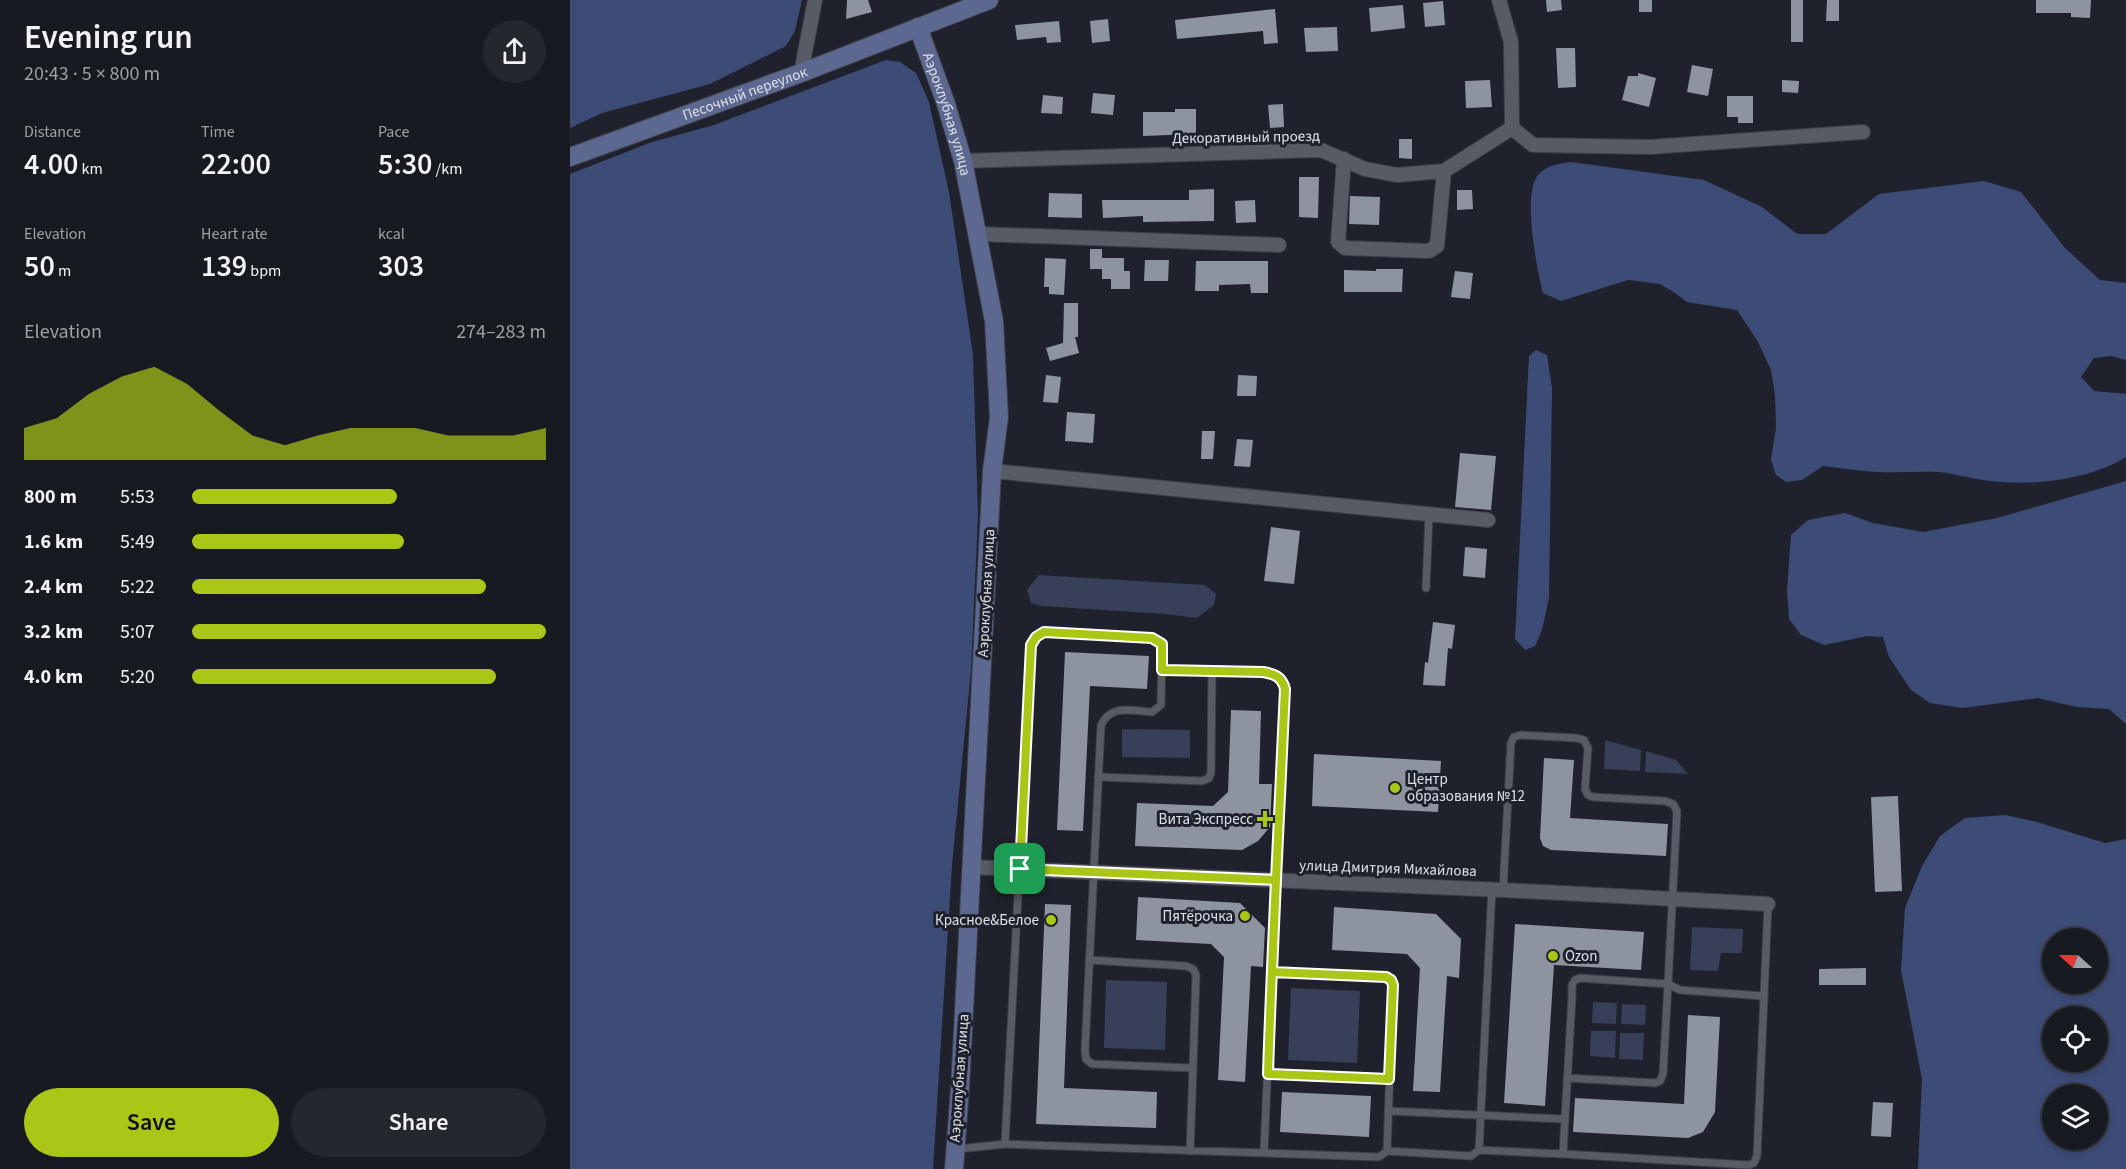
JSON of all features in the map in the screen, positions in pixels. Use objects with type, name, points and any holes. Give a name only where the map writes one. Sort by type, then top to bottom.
[{"type":"street","points":[[801,73],[815,0]]},
{"type":"street","name":"Песочный переулок","points":[[570,157],[801,73],[989,0]]},
{"type":"street","points":[[1499,0],[1511,42],[1512,128],[1533,145],[1650,147],[1863,132]]},
{"type":"street","name":"Аэроклубная улица","points":[[918,27],[945,101],[963,161],[979,234],[994,321],[997,353],[999,417],[992,471],[954,1169]]},
{"type":"street","name":"Декоративный проезд","points":[[963,161],[1321,150],[1365,169],[1396,175],[1444,171],[1512,128]]},
{"type":"street","points":[[1344,159],[1338,242],[1345,248],[1429,251],[1437,246],[1444,171]]},
{"type":"street","points":[[979,234],[1279,245]]},
{"type":"street","points":[[992,471],[1488,520]]},
{"type":"street","name":"улица Дмитрия Михайлова","points":[[971,867],[1672,897],[1768,904]]},
{"type":"lane","points":[[1426,588],[1430,514]]},
{"type":"lane","points":[[1005,1144],[1031,645],[1036,637],[1044,632],[1152,638],[1162,644],[1161,705],[1152,712],[1119,710],[1106,714],[1101,724],[1085,1050],[1086,1059],[1092,1064],[1193,1068]]},
{"type":"lane","points":[[1162,670],[1271,673],[1277,675],[1284,684],[1264,1153]]},
{"type":"lane","points":[[1098,777],[1202,781],[1209,778],[1211,772],[1212,671]]},
{"type":"lane","points":[[1479,1150],[1497,890],[1511,743],[1514,737],[1521,735],[1584,740],[1588,748],[1585,789],[1588,795],[1665,801],[1673,804],[1677,811],[1663,1074],[1660,1081],[1655,1083],[1567,1078]]},
{"type":"lane","points":[[955,1149],[1005,1144],[1379,1157],[1387,1151],[1472,1156],[1479,1150],[1749,1165],[1754,1163],[1757,1156],[1768,904]]},
{"type":"lane","points":[[1089,960],[1186,966],[1193,969],[1196,975],[1190,1151]]},
{"type":"lane","points":[[1272,972],[1386,977],[1391,980],[1393,985],[1387,1151]]},
{"type":"lane","points":[[1563,1154],[1572,985],[1575,980],[1580,978],[1668,984],[1680,990],[1764,996]]},
{"type":"lane","points":[[1268,1074],[1389,1079]]},
{"type":"lane","points":[[1388,1111],[1565,1119]]},
{"type":"shaded area","points":[[570,0],[802,0],[795,31],[786,46],[710,84],[602,113],[570,128]]},
{"type":"shaded area","points":[[886,60],[900,62],[916,73],[929,102],[949,192],[973,355],[978,515],[971,670],[952,865],[933,1169],[570,1169],[570,174],[652,142],[714,125]]},
{"type":"shaded area","points":[[1571,162],[1704,180],[1762,207],[1797,234],[1826,234],[1879,194],[1984,181],[2021,192],[2065,248],[2100,280],[2126,283],[2126,360],[2111,356],[2094,358],[2081,377],[2094,391],[2126,394],[2126,457],[2094,472],[2037,482],[2000,482],[1938,472],[1878,472],[1823,466],[1802,480],[1786,482],[1776,475],[1771,460],[1776,428],[1775,395],[1771,370],[1758,342],[1737,310],[1687,302],[1660,284],[1628,280],[1561,301],[1543,293],[1532,233],[1533,185],[1538,175],[1545,169]]},
{"type":"shaded area","points":[[1536,350],[1547,355],[1552,388],[1549,598],[1542,630],[1535,646],[1525,650],[1515,639],[1529,356]]},
{"type":"shaded area","points":[[2126,481],[2126,724],[2109,709],[2077,707],[2037,698],[1963,708],[1930,703],[1911,690],[1889,657],[1883,637],[1868,636],[1824,645],[1801,635],[1789,619],[1787,590],[1791,535],[1808,520],[1845,513],[1873,523],[1923,532],[1997,518]]},
{"type":"shaded area","points":[[1039,575],[1205,585],[1216,594],[1214,605],[1197,618],[1041,606],[1031,603],[1027,590]]},
{"type":"shaded area","points":[[1122,729],[1190,730],[1190,758],[1122,757]]},
{"type":"shaded area","points":[[1605,740],[1641,750],[1640,771],[1604,769]]},
{"type":"shaded area","points":[[1646,751],[1676,760],[1688,774],[1645,772]]},
{"type":"shaded area","points":[[2005,815],[2037,822],[2105,843],[2126,839],[2126,1169],[1918,1169],[1922,1079],[1901,970],[1905,908],[1922,866],[1940,836],[1965,818]]},
{"type":"shaded area","points":[[1692,927],[1743,929],[1742,953],[1721,953],[1718,971],[1690,970]]},
{"type":"shaded area","points":[[1106,980],[1167,982],[1165,1050],[1104,1048]]},
{"type":"shaded area","points":[[1291,988],[1360,991],[1357,1063],[1288,1060]]},
{"type":"shaded area","points":[[1593,1002],[1617,1003],[1616,1024],[1592,1023]]},
{"type":"shaded area","points":[[1622,1004],[1646,1005],[1645,1025],[1621,1024]]},
{"type":"shaded area","points":[[1591,1031],[1616,1031],[1615,1058],[1590,1056]]},
{"type":"shaded area","points":[[1620,1033],[1644,1033],[1643,1060],[1619,1059]]},
{"type":"building","points":[[847,0],[868,0],[872,12],[846,19]]},
{"type":"building","points":[[1546,0],[1561,0],[1562,10],[1547,12]]},
{"type":"building","points":[[1639,0],[1652,0],[1652,12],[1639,12]]},
{"type":"building","points":[[1791,0],[1803,0],[1803,42],[1791,42]]},
{"type":"building","points":[[1827,0],[1839,0],[1839,21],[1826,21]]},
{"type":"building","points":[[2036,0],[2091,0],[2090,18],[2071,17],[2071,13],[2036,13]]},
{"type":"building","points":[[1443,1],[1445,25],[1425,27],[1423,3]]},
{"type":"building","points":[[1403,5],[1405,28],[1371,32],[1369,8]]},
{"type":"building","points":[[1275,9],[1278,43],[1264,44],[1263,31],[1177,39],[1175,20]]},
{"type":"building","points":[[1108,19],[1110,41],[1092,43],[1090,21]]},
{"type":"building","points":[[1059,21],[1061,42],[1047,43],[1046,37],[1017,40],[1015,25]]},
{"type":"building","points":[[1337,27],[1338,51],[1306,52],[1304,28]]},
{"type":"building","points":[[1556,48],[1575,48],[1576,87],[1558,88]]},
{"type":"building","points":[[1692,65],[1713,69],[1708,96],[1687,92]]},
{"type":"building","points":[[1638,73],[1656,78],[1649,107],[1622,100],[1628,76],[1638,76]]},
{"type":"building","points":[[1490,80],[1492,107],[1466,108],[1465,81]]},
{"type":"building","points":[[1782,80],[1799,81],[1798,93],[1782,92]]},
{"type":"building","points":[[1093,93],[1115,95],[1113,115],[1091,113]]},
{"type":"building","points":[[1043,95],[1063,97],[1062,114],[1041,113]]},
{"type":"building","points":[[1727,96],[1753,96],[1753,123],[1738,123],[1738,117],[1727,117]]},
{"type":"building","points":[[1283,104],[1284,127],[1270,128],[1268,105]]},
{"type":"building","points":[[1175,109],[1196,109],[1196,134],[1143,136],[1143,112],[1175,112]]},
{"type":"building","points":[[1399,139],[1412,139],[1412,159],[1399,158]]},
{"type":"building","points":[[1299,177],[1319,177],[1318,218],[1299,217]]},
{"type":"building","points":[[1214,189],[1214,221],[1143,222],[1143,216],[1103,218],[1102,200],[1189,200],[1189,190]]},
{"type":"building","points":[[1457,190],[1472,190],[1473,209],[1457,210]]},
{"type":"building","points":[[1049,193],[1082,194],[1082,218],[1048,217]]},
{"type":"building","points":[[1350,196],[1380,197],[1379,225],[1349,224]]},
{"type":"building","points":[[1255,200],[1256,222],[1236,223],[1235,201]]},
{"type":"building","points":[[1090,249],[1102,249],[1102,258],[1124,258],[1124,271],[1130,271],[1130,289],[1111,289],[1111,279],[1102,279],[1102,269],[1090,269]]},
{"type":"building","points":[[1045,258],[1066,259],[1064,295],[1049,294],[1049,287],[1044,287]]},
{"type":"building","points":[[1145,260],[1169,260],[1168,281],[1144,281]]},
{"type":"building","points":[[1196,261],[1268,261],[1268,293],[1251,293],[1250,284],[1219,285],[1219,291],[1195,291]]},
{"type":"building","points":[[1376,269],[1403,269],[1402,292],[1344,292],[1344,270],[1376,271]]},
{"type":"building","points":[[1455,271],[1473,273],[1470,299],[1451,297]]},
{"type":"building","points":[[1064,303],[1078,303],[1078,337],[1075,337],[1079,353],[1050,361],[1046,348],[1063,343]]},
{"type":"building","points":[[1046,375],[1061,377],[1058,403],[1043,402]]},
{"type":"building","points":[[1238,375],[1257,376],[1256,396],[1237,396]]},
{"type":"building","points":[[1067,412],[1095,414],[1093,443],[1065,441]]},
{"type":"building","points":[[1202,431],[1215,431],[1213,459],[1201,459]]},
{"type":"building","points":[[1237,439],[1253,440],[1250,467],[1234,466]]},
{"type":"building","points":[[1460,453],[1496,456],[1491,510],[1455,507]]},
{"type":"building","points":[[1271,527],[1300,531],[1294,584],[1264,581]]},
{"type":"building","points":[[1465,547],[1487,549],[1485,578],[1463,576]]},
{"type":"building","points":[[1433,622],[1455,625],[1452,649],[1448,648],[1445,686],[1423,685]]},
{"type":"building","points":[[1065,652],[1149,656],[1147,689],[1090,686],[1083,831],[1057,830]]},
{"type":"building","points":[[1231,710],[1261,711],[1259,784],[1272,784],[1270,827],[1258,841],[1242,850],[1135,846],[1137,803],[1213,806],[1228,792]]},
{"type":"building","points":[[1314,754],[1441,761],[1438,812],[1312,806]]},
{"type":"building","points":[[1544,758],[1574,760],[1570,818],[1668,824],[1666,856],[1551,850],[1543,846],[1540,838]]},
{"type":"building","points":[[1898,796],[1902,891],[1875,892],[1871,797]]},
{"type":"building","points":[[1138,897],[1240,903],[1265,928],[1263,967],[1251,966],[1245,1082],[1218,1080],[1224,957],[1211,944],[1136,940]]},
{"type":"building","points":[[1045,904],[1071,905],[1064,1088],[1157,1092],[1156,1128],[1036,1124]]},
{"type":"building","points":[[1334,907],[1436,914],[1461,939],[1459,978],[1447,976],[1440,1092],[1413,1091],[1420,968],[1407,954],[1332,950]]},
{"type":"building","points":[[1515,924],[1644,932],[1641,970],[1554,965],[1545,1106],[1504,1103]]},
{"type":"building","points":[[1866,968],[1866,985],[1819,985],[1819,969]]},
{"type":"building","points":[[1688,1015],[1720,1017],[1715,1112],[1703,1132],[1688,1138],[1573,1132],[1575,1098],[1684,1104]]},
{"type":"building","points":[[1282,1092],[1371,1096],[1369,1137],[1280,1132]]},
{"type":"building","points":[[1873,1102],[1893,1103],[1891,1137],[1871,1136]]},
{"type":"place","name":"Центр образования №12","points":[[1395,788]]},
{"type":"place","name":"Вита Экспресс","points":[[1265,819]]},
{"type":"place","name":"Пятёрочка","points":[[1245,916]]},
{"type":"place","name":"Красное&Белое","points":[[1051,920]]},
{"type":"place","name":"Ozon","points":[[1553,956]]},
{"type":"route","points":[[1020,869],[1031,645],[1036,637],[1044,632],[1152,638],[1162,644],[1162,670],[1263,672],[1277,675],[1285,689],[1276,880],[1275,897],[1272,972],[1268,1074],[1389,1079],[1393,985],[1391,980],[1386,977],[1272,972],[1276,880],[1020,869]]}]
